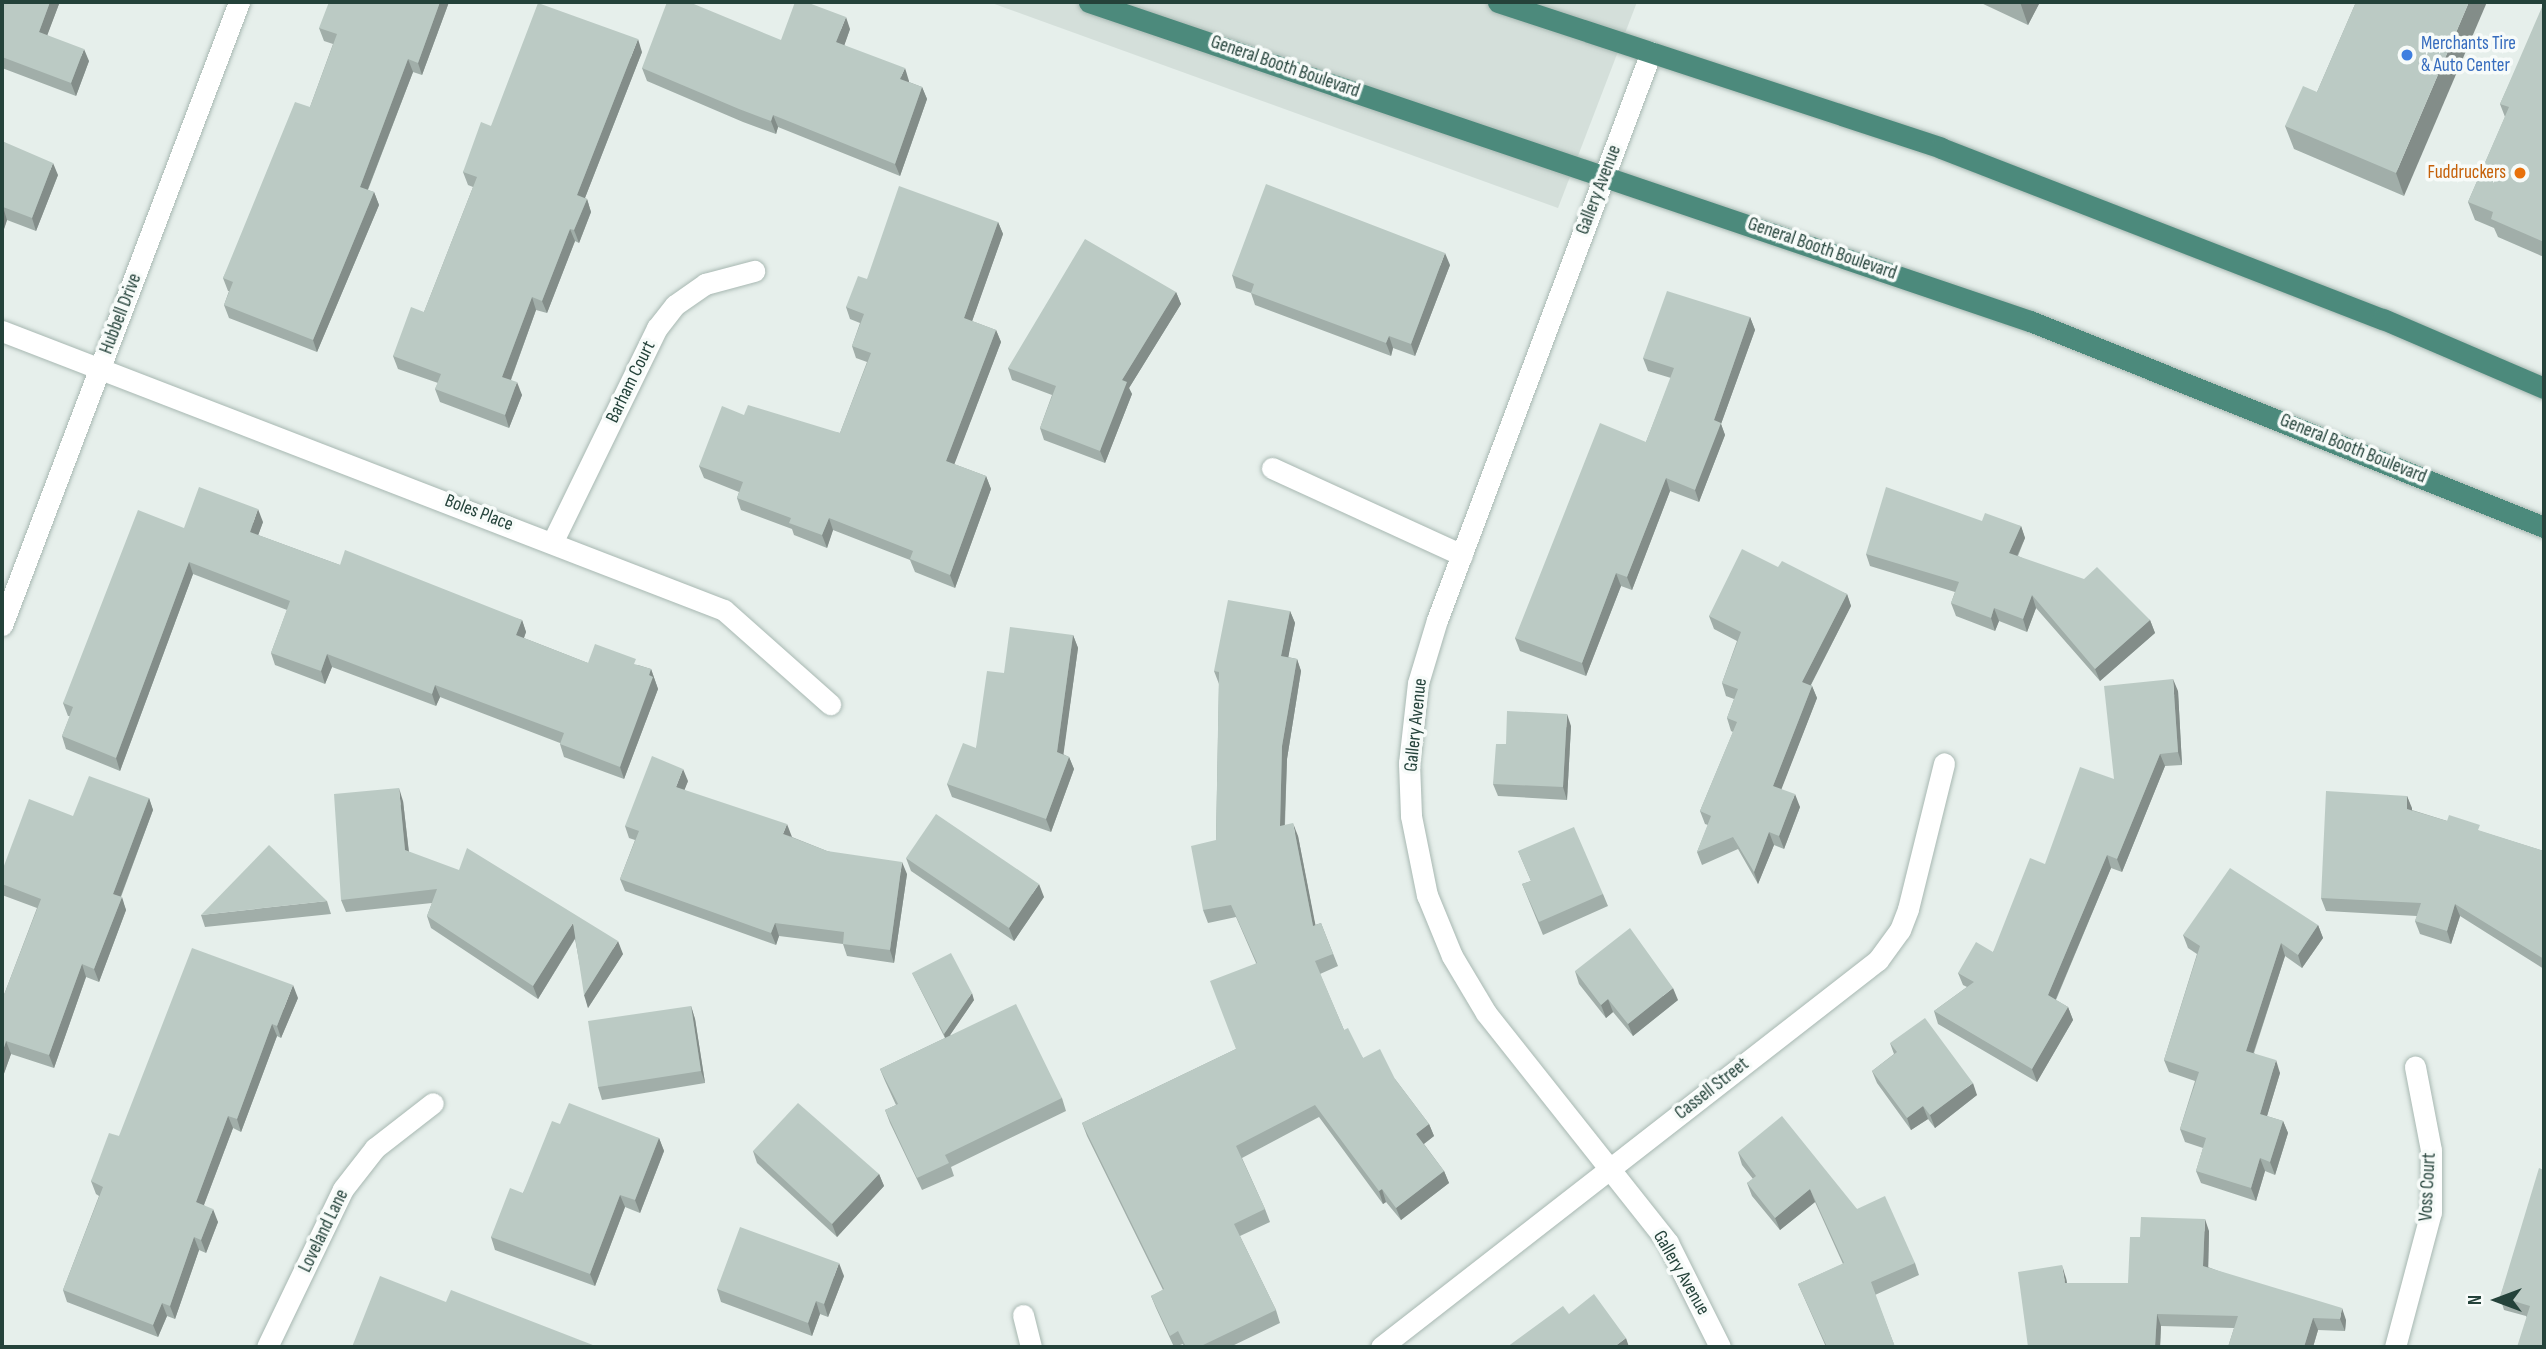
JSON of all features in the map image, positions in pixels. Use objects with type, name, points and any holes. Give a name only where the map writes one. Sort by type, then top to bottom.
[{"type":"highway","name":"General Booth Boulevard","points":[[1089,2],[1605,174],[2030,321],[2544,527]]},
{"type":"highway","points":[[1499,2],[1941,148],[2384,319],[2544,388]]},
{"type":"street","name":"Hubbell Drive","points":[[2,625],[239,2]]},
{"type":"street","name":"Gallery Avenue","points":[[1651,52],[1462,555],[1418,683],[1409,763],[1411,816],[1427,895],[1452,956],[1486,1013],[1668,1243],[1720,1347]]},
{"type":"street","name":"Barham Court","points":[[553,541],[657,328],[676,305],[705,284],[754,271]]},
{"type":"street","name":"Boles Place","points":[[2,331],[553,541],[724,610],[830,704]]},
{"type":"street","points":[[1272,468],[1462,555]]},
{"type":"street","name":"Cassell Street","points":[[1381,1347],[1878,960],[1900,930],[1908,909],[1944,763]]},
{"type":"street","name":"Voss Court","points":[[2395,1347],[2431,1212],[2431,1150],[2415,1067]]},
{"type":"street","name":"Loveland Lane","points":[[267,1347],[343,1189],[375,1147],[433,1103]]},
{"type":"street","points":[[1023,1315],[1031,1347]]},
{"type":"shaded area","points":[[989,2],[1637,2],[1558,208]]},
{"type":"building","points":[[2,2],[50,2],[39,32],[84,49],[71,83],[2,57]]},
{"type":"building","points":[[329,2],[440,2],[418,63],[408,59],[360,187],[374,192],[313,340],[224,305],[233,282],[223,278],[295,102],[310,107],[337,34],[319,28]]},
{"type":"building","points":[[667,2],[689,2],[781,40],[795,2],[806,2],[846,17],[836,42],[905,68],[900,79],[922,87],[895,164],[773,115],[771,121],[739,109],[642,68]]},
{"type":"building","name":"Merchants Tire & Auto Center","points":[[2356,2],[2469,2],[2396,173],[2285,126],[2303,86],[2317,92]]},
{"type":"building","points":[[538,3],[638,39],[577,195],[587,199],[574,230],[570,229],[542,301],[532,297],[502,377],[517,382],[505,415],[435,389],[441,374],[393,356],[411,307],[424,312],[477,177],[463,172],[481,122],[491,126]]},
{"type":"building","name":"Fuddruckers","points":[[2542,7],[2544,242],[2491,219],[2493,212],[2468,202],[2509,107],[2500,104]]},
{"type":"building","points":[[2,141],[53,163],[32,218],[3,207],[2,210]]},
{"type":"building","points":[[1266,184],[1445,253],[1411,344],[1389,336],[1386,343],[1251,293],[1254,284],[1232,275]]},
{"type":"building","points":[[899,186],[998,222],[964,318],[996,330],[946,461],[986,476],[950,575],[910,559],[913,551],[829,518],[822,535],[789,523],[791,518],[737,498],[743,482],[699,466],[722,406],[744,415],[748,405],[840,433],[871,353],[852,346],[864,314],[846,307],[858,276],[867,279]]},
{"type":"building","points":[[1085,239],[1176,292],[1122,380],[1127,382],[1100,451],[1040,428],[1056,386],[1008,368]]},
{"type":"building","points":[[1667,291],[1750,317],[1714,420],[1721,423],[1695,490],[1666,478],[1627,577],[1616,573],[1582,663],[1515,638],[1600,423],[1646,442],[1674,368],[1643,358]]},
{"type":"building","points":[[199,487],[258,509],[250,532],[340,565],[345,550],[522,620],[516,635],[588,663],[595,644],[636,659],[634,664],[651,669],[649,675],[653,677],[620,767],[560,744],[564,733],[435,685],[432,694],[327,654],[321,671],[271,653],[290,601],[189,562],[116,758],[62,736],[73,707],[63,703],[138,510],[184,528]]},
{"type":"building","points":[[1886,487],[1982,521],[1985,513],[2021,526],[2009,553],[2084,579],[2097,567],[2150,620],[2095,669],[2032,595],[2023,619],[1994,608],[1991,618],[1951,603],[1959,582],[1866,554]]},
{"type":"building","points":[[1742,549],[1778,567],[1782,561],[1847,594],[1802,682],[1812,686],[1773,786],[1795,794],[1779,836],[1769,832],[1754,872],[1733,837],[1697,852],[1711,816],[1700,811],[1737,722],[1727,718],[1738,689],[1722,683],[1741,632],[1709,616]]},
{"type":"building","points":[[1228,600],[1290,611],[1281,656],[1297,659],[1282,746],[1280,826],[1293,823],[1313,926],[1321,923],[1333,954],[1315,961],[1344,1030],[1348,1028],[1363,1058],[1380,1049],[1395,1079],[1429,1124],[1416,1134],[1444,1171],[1396,1208],[1382,1189],[1379,1191],[1315,1105],[1236,1146],[1265,1209],[1234,1224],[1276,1310],[1199,1347],[1186,1347],[1178,1331],[1170,1336],[1151,1296],[1164,1289],[1082,1123],[1236,1049],[1210,981],[1257,963],[1231,905],[1203,910],[1191,846],[1216,840],[1219,672],[1214,671]]},
{"type":"building","points":[[1010,627],[1073,635],[1057,752],[1069,757],[1046,819],[947,784],[963,743],[976,748],[987,671],[1004,673]]},
{"type":"building","points":[[2173,679],[2178,752],[2160,754],[2117,859],[2107,855],[2048,995],[2068,1007],[2032,1069],[1934,1011],[1974,982],[1958,973],[1976,942],[1993,952],[2030,858],[2045,864],[2080,767],[2114,779],[2104,686]]},
{"type":"building","points":[[1507,711],[1567,714],[1563,787],[1493,784],[1496,744],[1506,744]]},
{"type":"building","points":[[652,756],[683,769],[676,787],[787,824],[783,834],[827,851],[902,862],[890,950],[843,944],[844,932],[775,923],[771,933],[620,879],[639,831],[625,826]]},
{"type":"building","points":[[89,776],[149,798],[113,894],[122,897],[94,969],[82,964],[49,1055],[6,1041],[2,1054],[2,1000],[41,899],[2,884],[2,871],[29,799],[73,816]]},
{"type":"building","points":[[399,788],[405,850],[459,870],[467,848],[618,941],[584,995],[573,923],[533,986],[427,916],[437,889],[341,900],[334,794]]},
{"type":"building","points":[[2326,791],[2407,796],[2407,809],[2447,821],[2449,815],[2480,825],[2478,830],[2544,851],[2544,959],[2455,904],[2447,931],[2415,921],[2421,903],[2321,898]]},
{"type":"building","points":[[936,814],[1039,884],[1009,928],[906,858]]},
{"type":"building","points":[[1574,827],[1603,894],[1539,922],[1522,884],[1531,881],[1518,851]]},
{"type":"building","points":[[269,845],[327,901],[201,915]]},
{"type":"building","points":[[2230,868],[2318,925],[2298,955],[2281,943],[2246,1051],[2276,1060],[2260,1114],[2283,1121],[2270,1162],[2260,1158],[2251,1188],[2196,1171],[2206,1138],[2180,1129],[2199,1072],[2164,1060],[2200,946],[2183,935]]},
{"type":"building","points":[[1630,928],[1673,988],[1628,1024],[1608,999],[1601,1005],[1575,971]]},
{"type":"building","points":[[192,948],[293,985],[277,1026],[272,1024],[237,1119],[228,1116],[196,1202],[213,1209],[201,1240],[194,1237],[170,1306],[162,1303],[153,1325],[63,1290],[103,1187],[91,1181],[109,1133],[119,1136]]},
{"type":"building","points":[[951,953],[972,993],[944,1034],[912,973]]},
{"type":"building","points":[[1016,1004],[1062,1098],[945,1155],[949,1163],[917,1178],[885,1110],[898,1104],[880,1069]]},
{"type":"building","points":[[691,1006],[701,1071],[598,1087],[588,1021]]},
{"type":"building","points":[[1925,1018],[1973,1083],[1930,1115],[1923,1106],[1907,1118],[1872,1071],[1897,1052],[1890,1043]]},
{"type":"building","points":[[569,1103],[659,1138],[635,1200],[620,1195],[590,1274],[491,1237],[510,1188],[523,1193],[552,1121],[560,1124]]},
{"type":"building","points":[[798,1103],[879,1174],[832,1224],[753,1151]]},
{"type":"building","points":[[1782,1116],[1857,1209],[1885,1196],[1915,1263],[1871,1282],[1895,1347],[1827,1347],[1798,1284],[1844,1263],[1810,1189],[1775,1218],[1747,1183],[1756,1176],[1738,1152]]},
{"type":"building","points":[[2539,1168],[2544,1170],[2544,1347],[2517,1347],[2530,1306],[2500,1297]]},
{"type":"building","points":[[2141,1217],[2205,1219],[2203,1266],[2342,1308],[2340,1319],[2313,1318],[2304,1347],[2228,1347],[2238,1316],[2157,1314],[2155,1347],[2028,1347],[2018,1272],[2062,1265],[2065,1283],[2128,1283],[2130,1237],[2140,1237]]},
{"type":"building","points":[[740,1227],[839,1263],[824,1304],[816,1301],[808,1323],[717,1289]]},
{"type":"building","points":[[380,1276],[446,1302],[451,1290],[598,1347],[352,1347]]},
{"type":"building","points":[[1594,1294],[1626,1338],[1614,1347],[1507,1347],[1563,1306],[1569,1314]]},
{"type":"place","name":"Merchants Tire & Auto Center","points":[[2407,55]]},
{"type":"place","name":"Fuddruckers","points":[[2520,173]]}]
